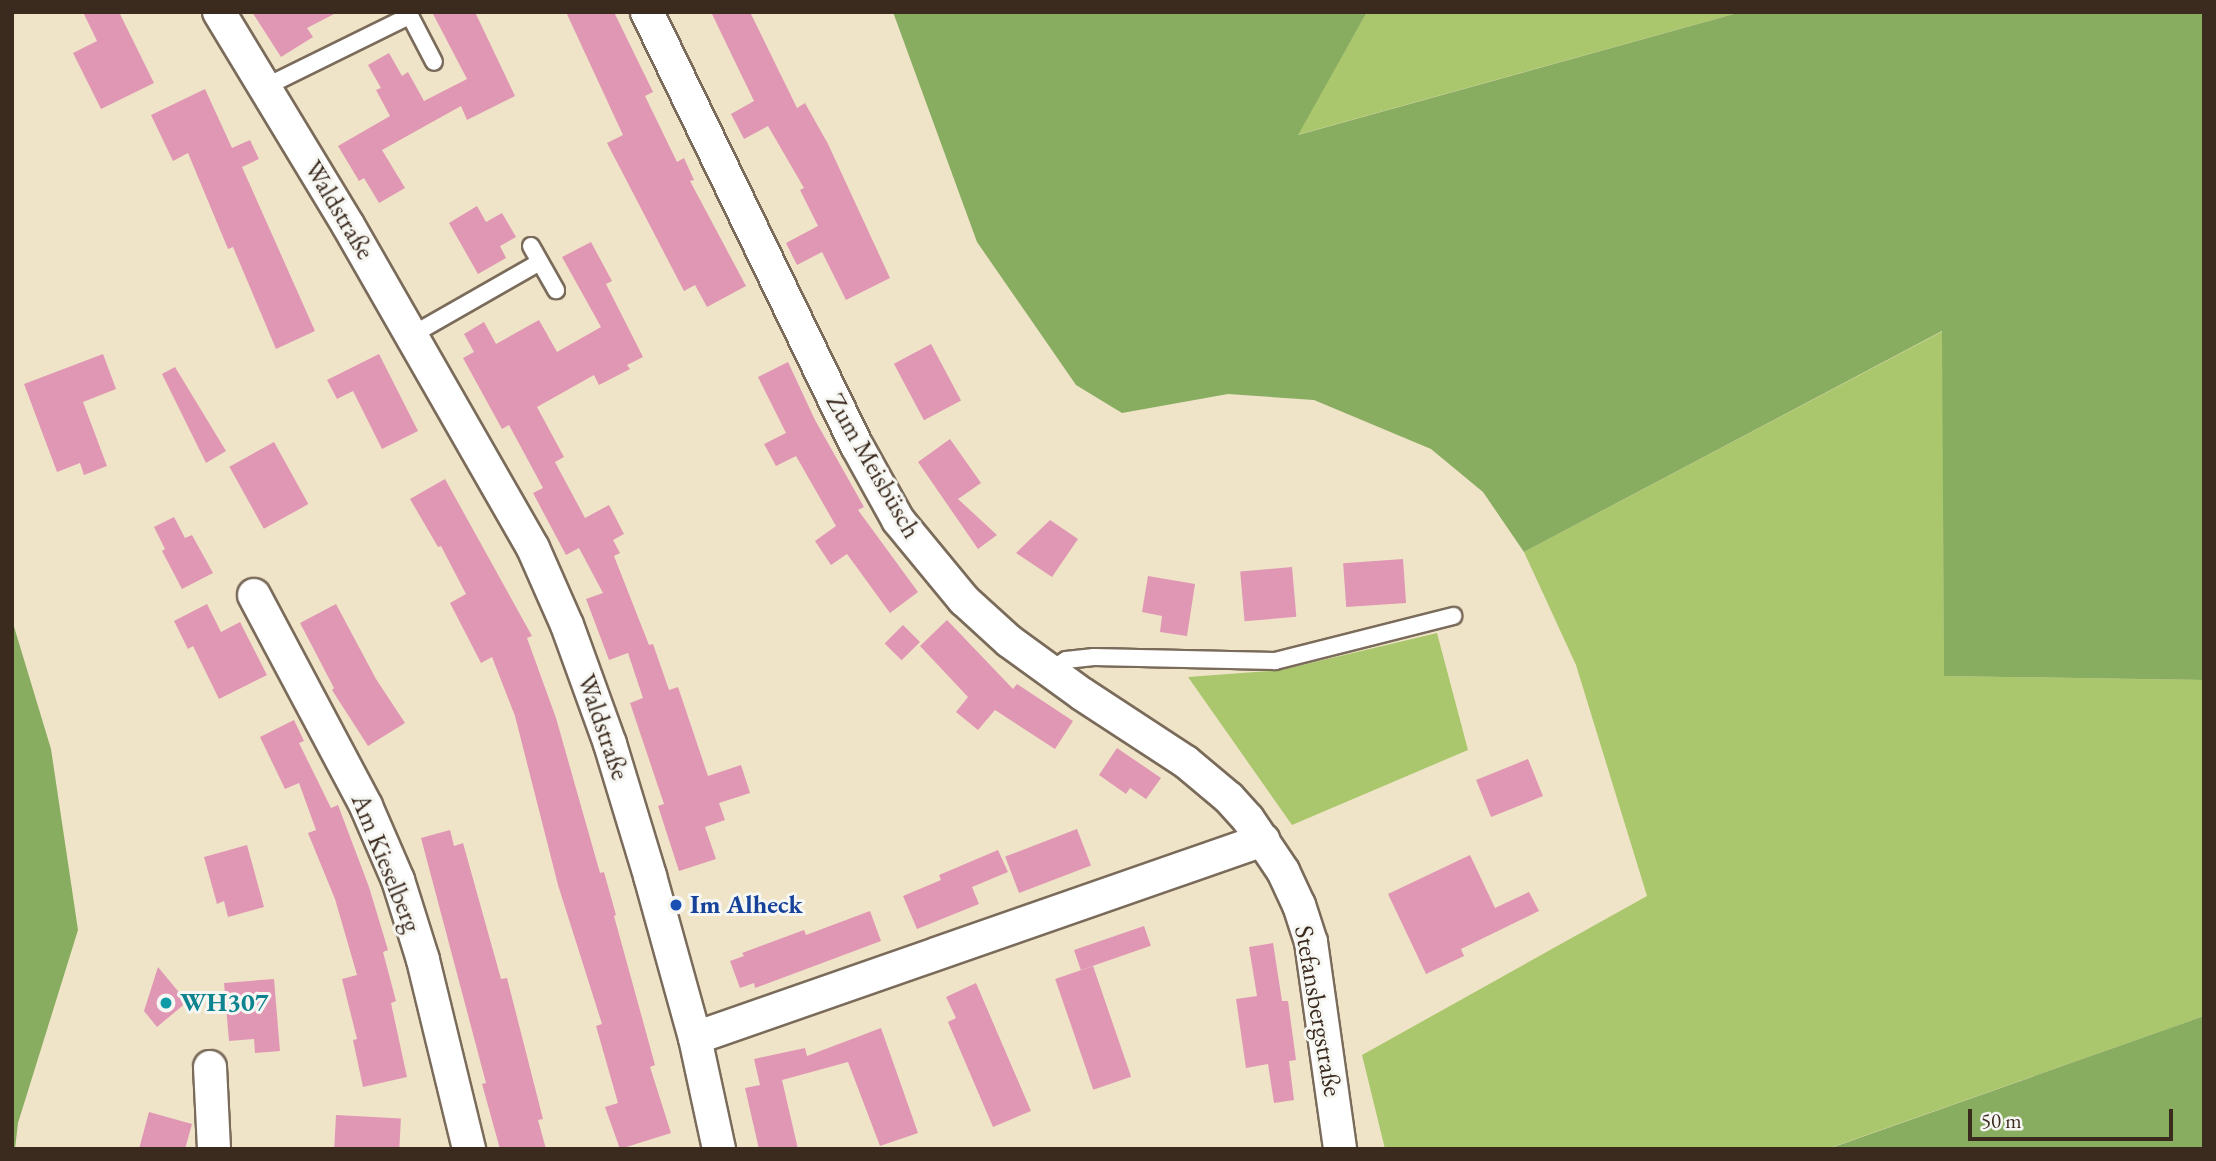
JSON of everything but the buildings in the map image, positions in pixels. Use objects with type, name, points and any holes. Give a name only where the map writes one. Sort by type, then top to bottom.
[{"type":"street","name":"Waldstraße","points":[[219,12],[412,335],[533,548],[567,625],[610,744],[695,1038],[719,1149]]},
{"type":"street","name":"Zum Meisbüsch","points":[[647,12],[857,446],[898,520],[964,600],[1009,641],[1049,671],[1186,762],[1229,798],[1263,840]]},
{"type":"street","name":"Am Kieselberg","points":[[254,595],[360,795],[398,880],[422,960],[469,1149]]},
{"type":"street","points":[[695,1038],[1263,840]]},
{"type":"street","name":"Stefansbergstraße","points":[[1263,840],[1299,905],[1311,942],[1340,1149]]},
{"type":"street","points":[[210,1067],[214,1149]]},
{"type":"lane","points":[[265,87],[409,14],[434,62]]},
{"type":"lane","points":[[531,246],[556,290]]},
{"type":"lane","points":[[412,335],[540,262]]},
{"type":"lane","points":[[1049,671],[1066,660],[1094,657],[1275,661],[1316,653],[1453,616]]},
{"type":"green space","points":[[893,12],[1367,12],[1298,135],[1741,12],[2204,12],[2204,680],[1944,676],[1942,331],[1524,552],[1483,492],[1431,449],[1314,400],[1228,394],[1122,413],[1076,385],[977,242]]},
{"type":"green space","points":[[1367,12],[1741,12],[1297,135]]},
{"type":"green space","points":[[1943,331],[1944,676],[2204,680],[2204,1016],[1827,1149],[1385,1149],[1362,1055],[1647,896],[1576,665],[1524,552]]},
{"type":"green space","points":[[12,620],[51,749],[78,930],[18,1123],[15,1149],[12,1149]]},
{"type":"green space","points":[[1437,633],[1468,750],[1292,825],[1188,677],[1281,670]]},
{"type":"green space","points":[[2204,1016],[2204,1149],[1828,1149]]},
{"type":"place","name":"Im Alheck","points":[[676,905]]},
{"type":"place","name":"WH307","points":[[166,1003]]}]
